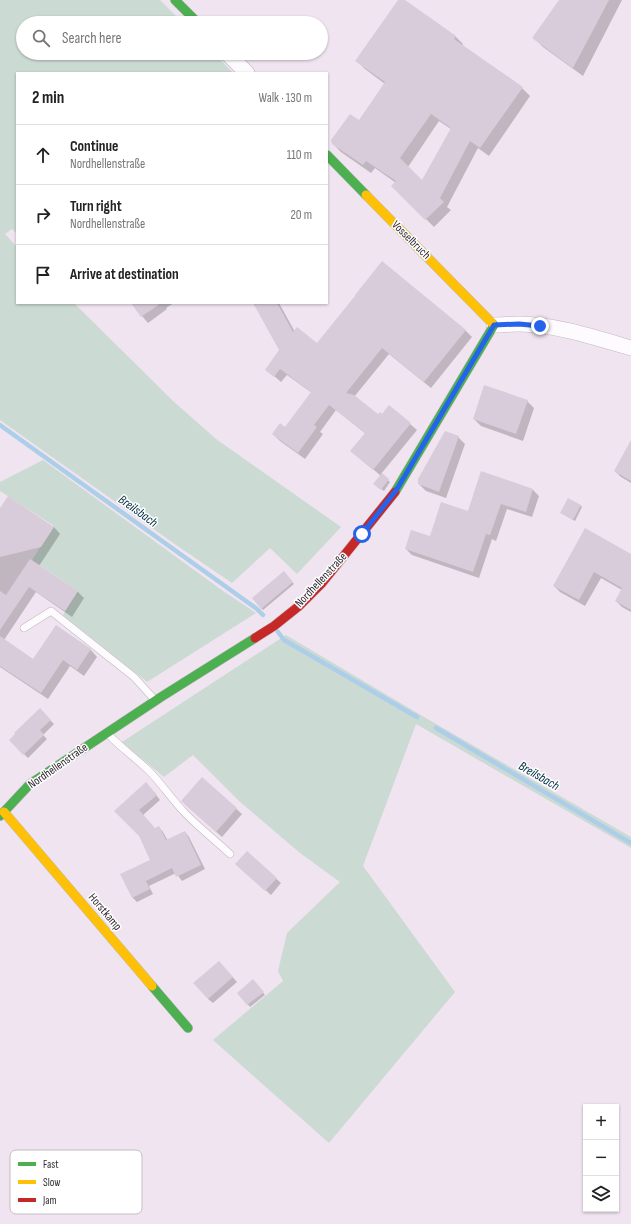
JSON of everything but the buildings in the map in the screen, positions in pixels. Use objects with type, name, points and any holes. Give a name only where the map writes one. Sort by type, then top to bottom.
[{"type":"street","points":[[175,0],[191,16]]},
{"type":"street","points":[[234,60],[246,72]]},
{"type":"street","name":"Vosselbruch","points":[[328,156],[494,325]]},
{"type":"street","points":[[494,325],[519,324],[540,326],[576,333],[631,348]]},
{"type":"street","name":"Nordhellenstraße","points":[[2,814],[30,784],[156,700],[274,626],[299,606],[322,582],[397,489],[494,325]]},
{"type":"street","name":"Horstkamp","points":[[2,814],[188,1028]]},
{"type":"lane","points":[[24,628],[51,611],[134,677],[156,700]]},
{"type":"lane","points":[[106,733],[148,770],[159,781],[183,812],[230,854]]},
{"type":"shaded area","points":[[0,0],[160,0],[176,16],[16,16],[16,60],[221,60],[232,72],[16,72],[16,233],[12,229],[5,234],[16,246],[16,304],[75,304],[173,401],[216,439],[341,527],[297,574],[270,548],[232,583],[0,420]]},
{"type":"shaded area","points":[[43,460],[223,591],[256,613],[147,682],[63,615],[78,591],[32,560],[54,526],[0,491],[0,482]]},
{"type":"shaded area","points":[[286,635],[631,837],[631,848],[416,724],[363,866],[455,992],[329,1143],[213,1040],[283,981],[278,971],[287,933],[340,882],[300,853],[239,801],[193,755],[164,777],[122,742]]},
{"type":"waterway","name":"Breilsbach","points":[[0,425],[257,609],[263,615]]},
{"type":"waterway","name":"Breilsbach","points":[[278,632],[284,640],[417,717]]},
{"type":"waterway","name":"Breilsbach","points":[[436,728],[631,843]]},
{"type":"traffic: fast","points":[[175,0],[191,16]]},
{"type":"traffic: fast","points":[[328,156],[366,195]]},
{"type":"traffic: fast","points":[[395,492],[494,325],[492,323]]},
{"type":"traffic: fast","points":[[0,816],[30,784],[161,697],[255,638]]},
{"type":"traffic: fast","points":[[152,986],[188,1028]]},
{"type":"traffic: slow","points":[[366,195],[492,323]]},
{"type":"traffic: slow","points":[[4,812],[152,986]]},
{"type":"traffic: jam","points":[[255,638],[274,626],[299,606],[322,583],[395,492]]},
{"type":"route","points":[[362,534],[397,489],[494,325],[519,324],[540,326]]}]
